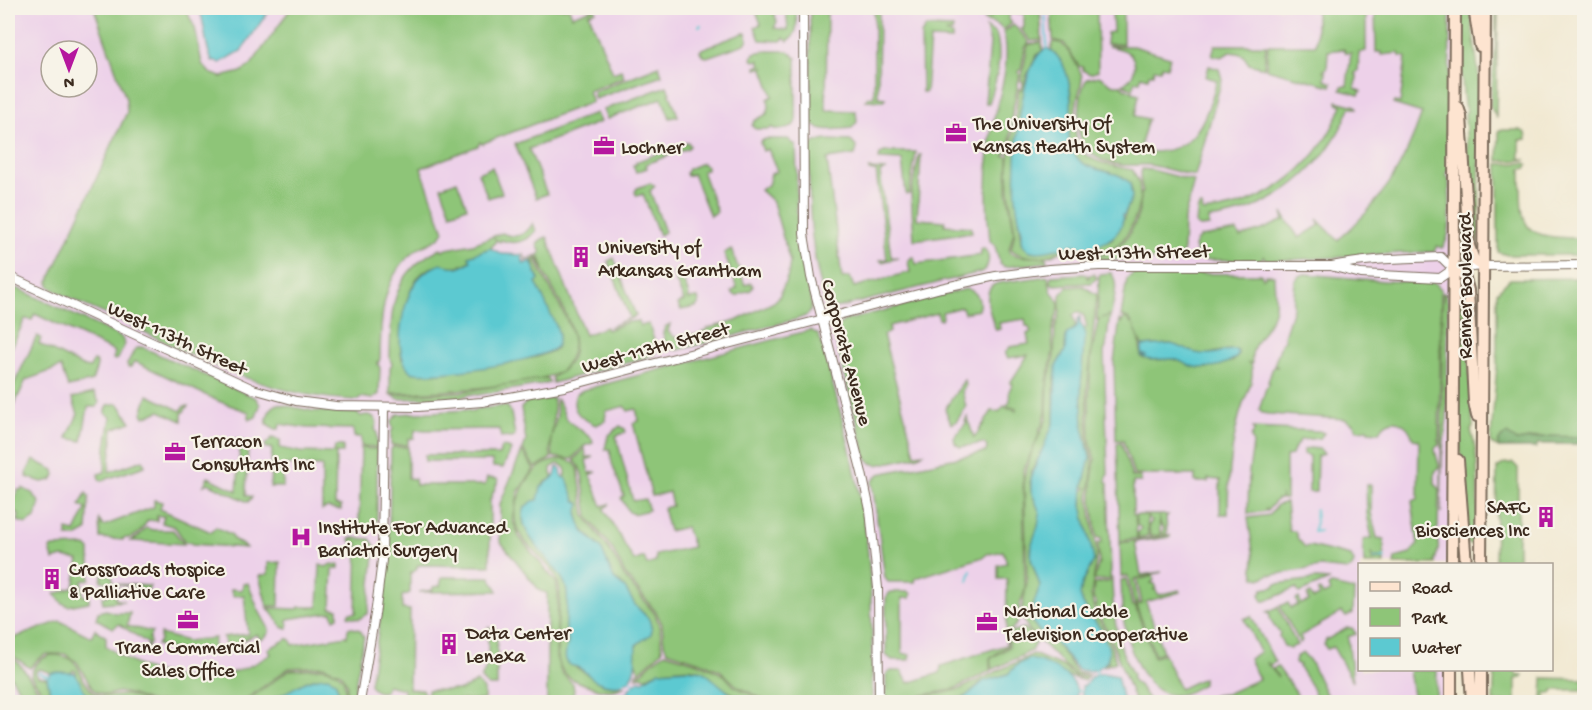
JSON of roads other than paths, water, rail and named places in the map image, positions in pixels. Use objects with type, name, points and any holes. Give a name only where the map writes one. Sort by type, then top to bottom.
[{"type":"main road","name":"Renner Boulevard","points":[[1452,563],[1455,8]]},
{"type":"main road","points":[[1474,8],[1484,69]]},
{"type":"main road","name":"Renner Boulevard","points":[[1480,563],[1485,8]]},
{"type":"main road","points":[[1454,98],[1461,116],[1469,246],[1474,260],[1483,266]]},
{"type":"main road","points":[[1453,269],[1464,275],[1468,290],[1474,402],[1481,440]]},
{"type":"main road","points":[[1452,443],[1458,456],[1466,563]]},
{"type":"main road","points":[[1451,671],[1451,702]]},
{"type":"main road","points":[[1470,671],[1472,702]]},
{"type":"main road","points":[[1481,671],[1481,702]]},
{"type":"street","name":"Corporate Avenue","points":[[803,8],[803,221],[807,255],[870,510],[878,588],[879,702]]},
{"type":"street","name":"West 113th Street","points":[[8,276],[253,390],[315,404],[384,407],[458,405],[530,395],[941,288],[1021,272],[1099,266],[1332,266],[1359,260],[1441,257],[1453,269]]},
{"type":"street","name":"West 113th Street","points":[[1332,266],[1361,274],[1440,278],[1453,269],[1483,266],[1584,265]]},
{"type":"street","points":[[360,702],[382,560],[384,407]]},
{"type":"water","points":[[199,8],[271,8],[241,51],[220,63],[212,61],[209,55]]},
{"type":"water","points":[[1047,48],[1058,57],[1068,78],[1071,100],[1069,140],[1074,154],[1088,166],[1125,179],[1130,183],[1132,197],[1122,215],[1120,228],[1106,242],[1093,246],[1072,245],[1033,252],[1022,243],[1016,204],[1017,142],[1023,94],[1029,73],[1037,57]]},
{"type":"water","points":[[490,248],[502,254],[521,255],[524,264],[531,261],[539,280],[536,282],[557,328],[559,335],[557,346],[548,352],[511,363],[440,373],[411,372],[401,352],[400,339],[403,312],[412,288],[428,270],[441,264],[458,268],[471,261],[469,256]]},
{"type":"water","points":[[1080,317],[1080,323],[1086,336],[1081,386],[1083,427],[1090,458],[1083,487],[1082,505],[1094,560],[1082,584],[1080,595],[1083,604],[1101,630],[1109,653],[1107,661],[1091,671],[1078,670],[1057,644],[1038,630],[1029,617],[1040,586],[1031,559],[1032,543],[1040,513],[1031,491],[1031,476],[1054,422],[1056,366],[1065,351],[1066,335],[1077,327]]},
{"type":"water","points":[[1171,344],[1203,354],[1236,350],[1238,354],[1236,358],[1227,363],[1206,368],[1173,359],[1152,360],[1141,356],[1147,356],[1142,354],[1142,346]]},
{"type":"water","points":[[557,467],[561,469],[562,477],[567,479],[575,500],[580,504],[577,514],[583,531],[601,548],[614,579],[625,588],[635,605],[649,619],[651,634],[636,645],[636,660],[632,675],[630,679],[619,685],[599,682],[582,669],[567,662],[565,654],[568,641],[566,586],[558,572],[529,536],[525,526],[523,517],[525,507],[538,500],[541,487],[555,476]]},
{"type":"water","points":[[1029,659],[1045,663],[1070,679],[1077,694],[1074,702],[949,702],[965,697],[984,681],[1008,674],[1018,664]]},
{"type":"water","points":[[687,669],[703,671],[731,694],[756,702],[603,702],[628,693],[629,689],[639,680],[643,681],[659,671]]},
{"type":"water","points":[[51,673],[75,673],[86,694],[93,700],[135,702],[52,702],[47,678]]},
{"type":"water","points":[[1102,673],[1117,676],[1123,702],[1085,702],[1082,698],[1082,686],[1091,677]]},
{"type":"water","points":[[328,677],[335,681],[338,689],[337,702],[263,702],[310,680]]},
{"type":"waterway","points":[[1045,8],[1047,48]]},
{"type":"waterway","points":[[1315,510],[1316,522],[1313,532],[1319,531]]},
{"type":"waterway","points":[[1373,558],[1385,558]]},
{"type":"waterway","points":[[968,581],[971,570]]},
{"type":"waterway","points":[[1095,669],[1097,674]]},
{"type":"waterway","points":[[39,673],[48,676]]},
{"type":"waterway","points":[[629,679],[634,684]]},
{"type":"waterway","points":[[1077,691],[1082,691]]},
{"type":"place","name":"The University Of Kansas Health System","points":[[956,133]]},
{"type":"place","name":"Lochner","points":[[604,146]]},
{"type":"place","name":"University of Arkansas Grantham","points":[[581,257]]},
{"type":"place","name":"Terracon Consultants Inc","points":[[175,452]]},
{"type":"place","name":"SAFC Biosciences Inc","points":[[1546,517]]},
{"type":"place","name":"Institute For Advanced Bariatric Surgery","points":[[301,537]]},
{"type":"place","name":"Crossroads Hospice & Palliative Care","points":[[52,579]]},
{"type":"place","name":"Trane Commercial Sales Office","points":[[188,620]]},
{"type":"place","name":"National Cable Television Cooperative","points":[[987,622]]},
{"type":"place","name":"Data Center Lenexa","points":[[449,644]]}]
